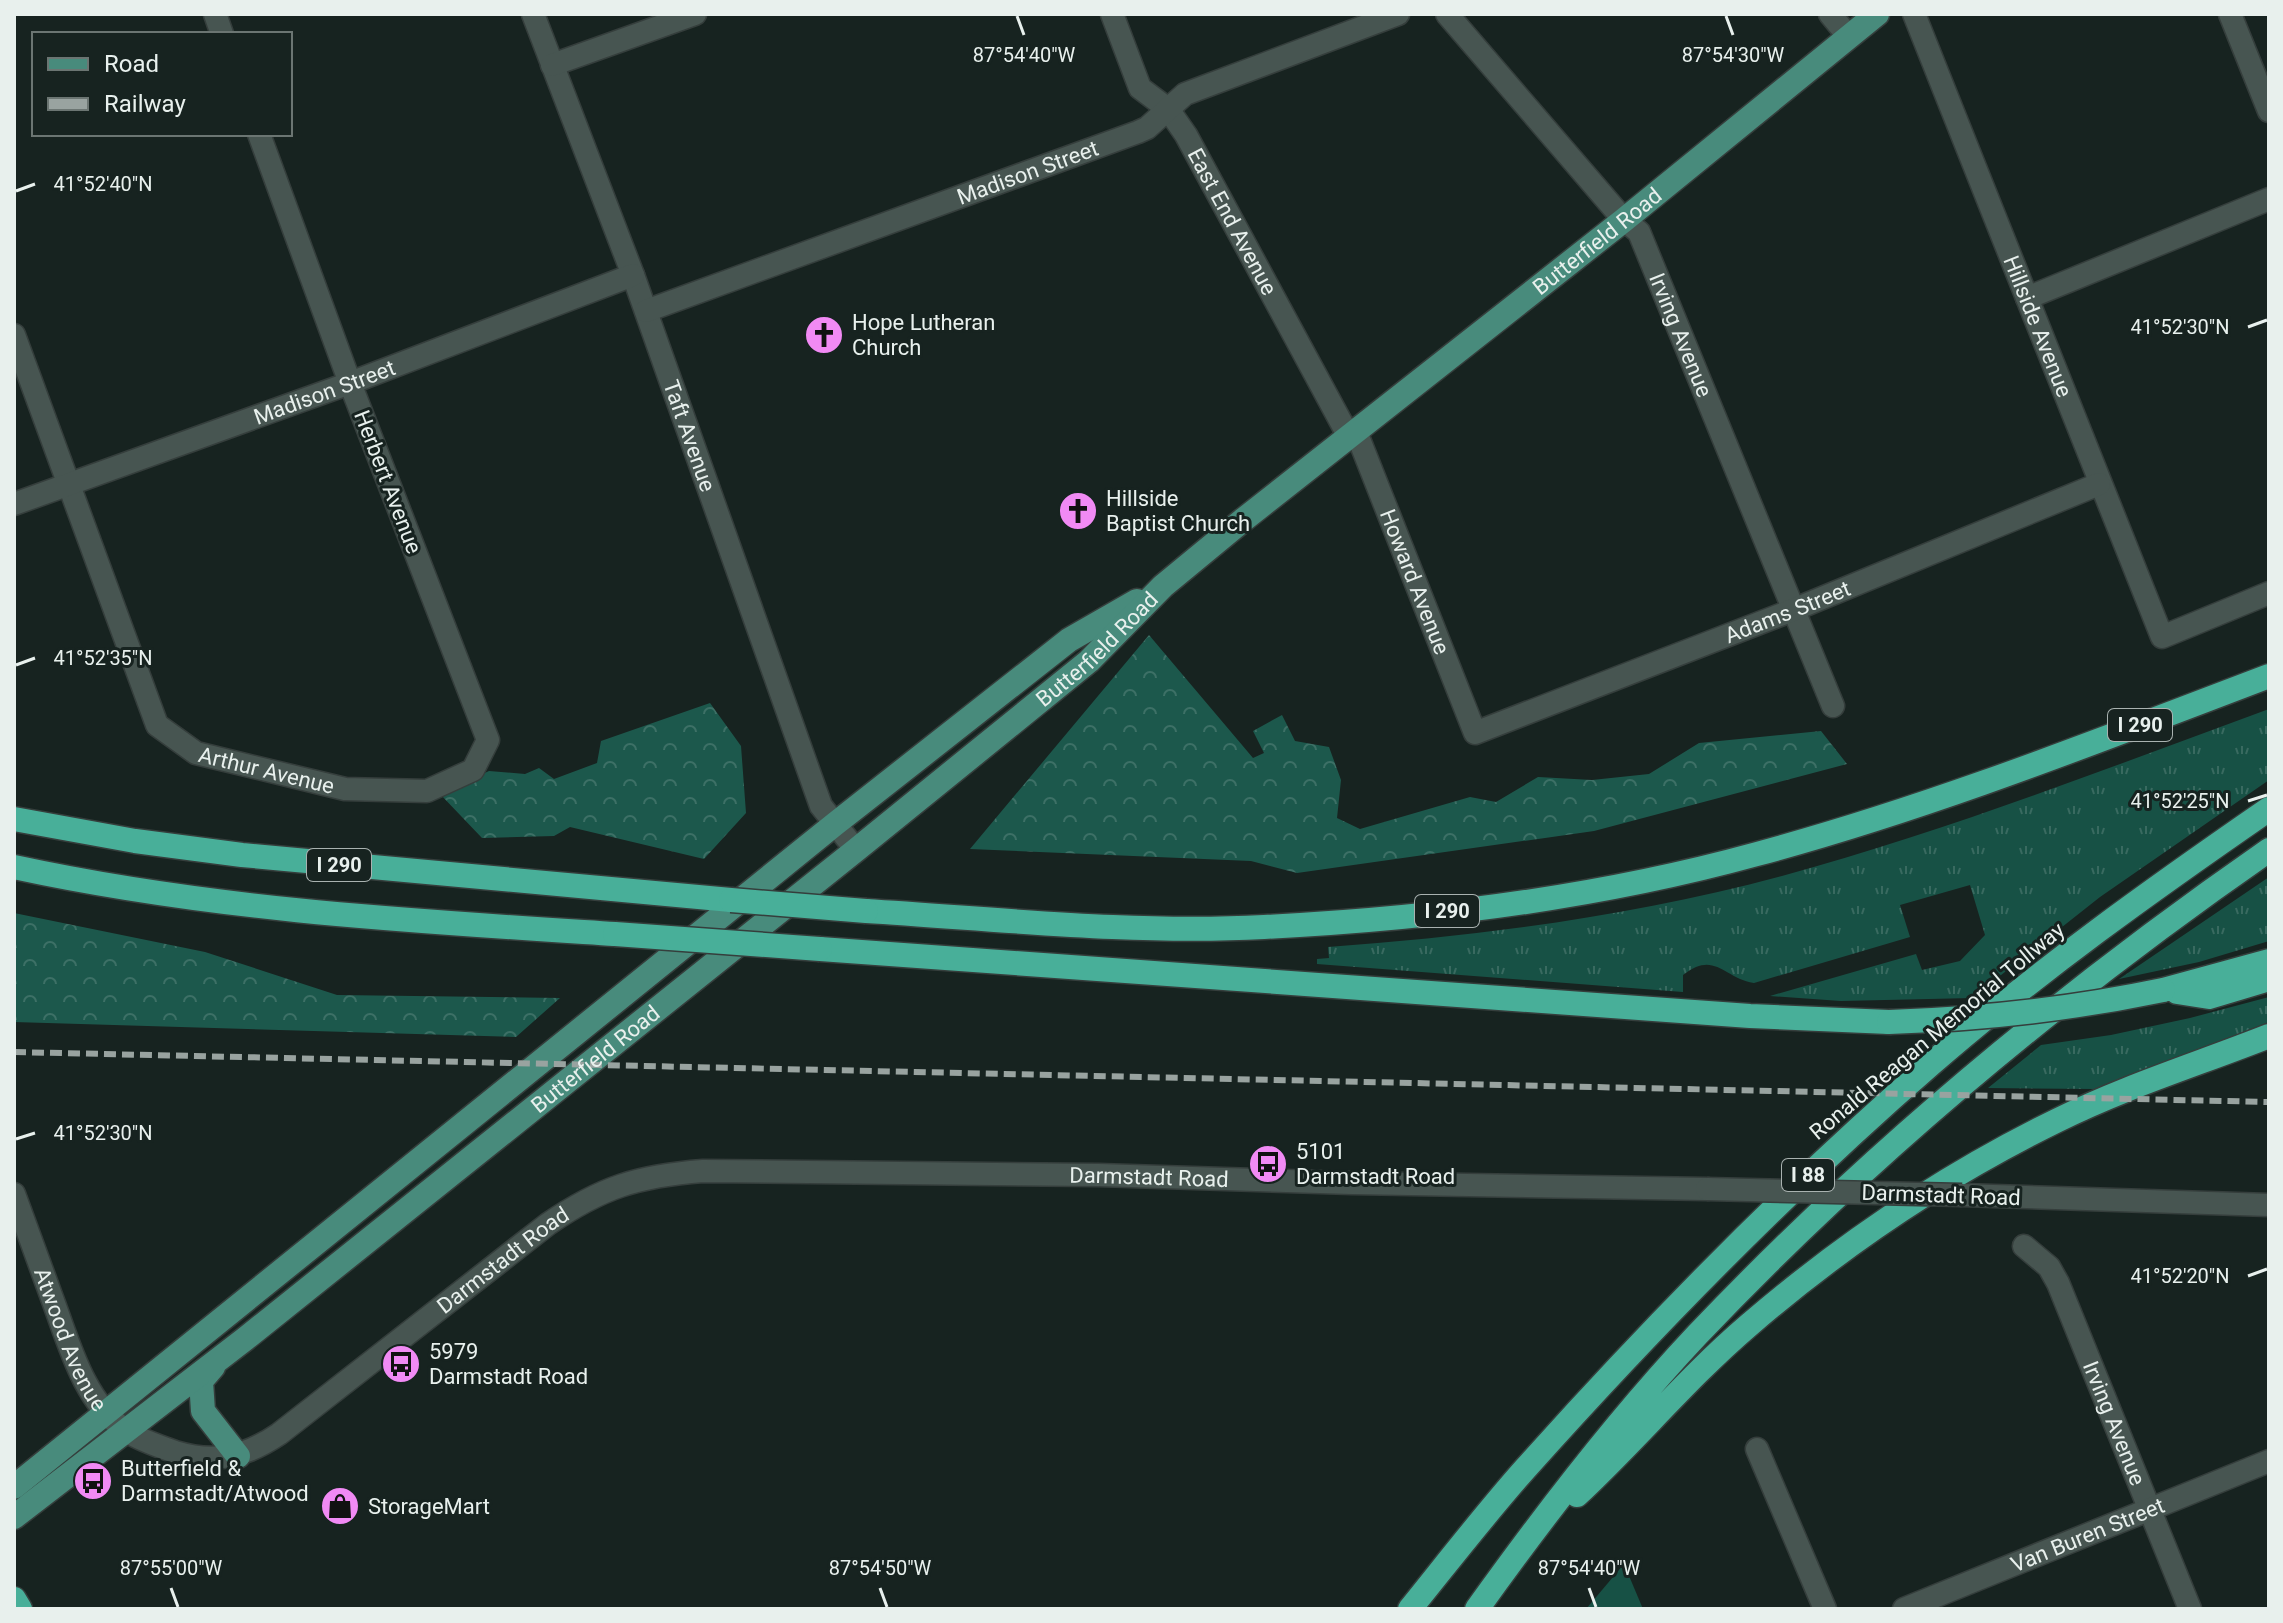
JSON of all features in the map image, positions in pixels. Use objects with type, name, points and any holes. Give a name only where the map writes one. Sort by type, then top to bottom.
[{"type":"highway","name":"I 290","points":[[14,819],[135,841],[242,855],[866,911],[1091,925],[1262,928],[1395,917],[1554,898],[1679,873],[1849,828],[2010,774],[2269,676]]},
{"type":"highway","name":"Ronald Reagan Memorial Tollway","points":[[1410,1609],[1523,1471],[1619,1366],[1820,1164],[1932,1063],[2030,982],[2108,922],[2269,809]]},
{"type":"highway","name":"I 88","points":[[1477,1609],[1596,1451],[1695,1337],[1831,1201],[2052,1009],[2120,956],[2269,850]]},
{"type":"highway","name":"I 290","points":[[14,867],[202,901],[341,917],[1735,1015],[1889,1022],[2035,1013],[2163,990],[2269,961]]},
{"type":"highway","points":[[2163,990],[2209,997],[2269,979]]},
{"type":"highway","points":[[1523,1545],[1607,1467],[1688,1382],[1747,1326],[1886,1220],[1965,1169],[2056,1120],[2150,1080],[2269,1036]]},
{"type":"highway","points":[[14,1600],[19,1609]]},
{"type":"main road","name":"Butterfield Road","points":[[14,1487],[222,1357],[1089,661],[1163,586],[1351,432],[1624,220],[1877,14]]},
{"type":"main road","name":"Butterfield Road","points":[[14,1517],[116,1421],[835,824],[1069,640],[1163,586]]},
{"type":"main road","points":[[222,1357],[201,1381],[203,1411],[238,1456]]},
{"type":"street","name":"Taft Avenue","points":[[533,14],[633,275],[821,806],[856,850]]},
{"type":"street","points":[[552,65],[695,14]]},
{"type":"street","name":"East End Avenue","points":[[1112,14],[1140,88],[1168,109],[1186,135],[1351,432]]},
{"type":"street","name":"Madison Street","points":[[646,311],[1138,132],[1185,94],[1398,14]]},
{"type":"street","name":"Irving Avenue","points":[[1447,14],[1624,220],[1639,232],[1833,706]]},
{"type":"street","points":[[1830,14],[1849,37]]},
{"type":"street","name":"Hillside Avenue","points":[[1914,14],[2162,637],[2269,593]]},
{"type":"street","points":[[2230,14],[2269,111]]},
{"type":"street","name":"Herbert Avenue","points":[[260,136],[350,383],[488,740]]},
{"type":"street","points":[[2027,298],[2269,199]]},
{"type":"street","name":"Madison Street","points":[[14,504],[350,383],[633,275]]},
{"type":"street","name":"Arthur Avenue","points":[[14,335],[157,725],[196,753],[345,789],[427,791],[473,770],[488,740]]},
{"type":"street","name":"Howard Avenue","points":[[1351,432],[1475,733]]},
{"type":"street","name":"Adams Street","points":[[1475,733],[1793,610],[2099,484]]},
{"type":"street","name":"Darmstadt Road","points":[[116,1421],[155,1445],[192,1457],[215,1459],[238,1456],[258,1448],[577,1204],[634,1180],[665,1174],[703,1171],[1099,1175],[2269,1205]]},
{"type":"street","name":"Atwood Avenue","points":[[14,1194],[79,1369],[116,1421]]},
{"type":"street","name":"Irving Avenue","points":[[2024,1246],[2043,1261],[2058,1283],[2190,1609]]},
{"type":"street","points":[[1757,1449],[1825,1609]]},
{"type":"street","name":"Van Buren Street","points":[[1904,1609],[2269,1461]]},
{"type":"green space","points":[[1149,635],[1253,758],[1264,753],[1253,731],[1282,715],[1295,741],[1329,747],[1341,780],[1337,818],[1360,829],[1470,797],[1496,802],[1538,777],[1592,780],[1649,774],[1699,743],[1821,731],[1847,764],[1594,831],[1297,873],[1251,861],[970,849]]},
{"type":"green space","points":[[710,703],[741,746],[746,813],[704,859],[570,827],[554,836],[482,838],[440,794],[489,771],[525,774],[539,768],[554,779],[597,763],[601,741]]},
{"type":"green space","points":[[2269,709],[2269,780],[2100,897],[1972,998],[1841,1001],[1770,996],[1916,954],[1922,970],[1960,961],[1985,935],[1970,885],[1900,905],[1910,937],[1754,983],[1711,965],[1703,965],[1683,975],[1683,992],[1317,964],[1317,959],[1329,958],[1328,947],[1443,937],[1557,922],[1670,902],[1782,876],[1966,819]]},
{"type":"green space","points":[[2269,877],[2269,941],[2199,962],[2119,979]]},
{"type":"green space","points":[[14,913],[205,952],[337,995],[560,998],[516,1037],[14,1022]]},
{"type":"green space","points":[[2269,997],[2269,1022],[2096,1089],[1988,1088],[2041,1045],[2111,1035]]},
{"type":"green space","points":[[1624,1564],[1643,1609],[1586,1609]]},
{"type":"railway","points":[[14,1052],[2269,1102]]},
{"type":"place","name":"Hope Lutheran Church","points":[[824,335]]},
{"type":"place","name":"Hillside Baptist Church","points":[[1078,511]]},
{"type":"place","name":"5101 Darmstadt Road","points":[[1268,1164]]},
{"type":"place","name":"5979 Darmstadt Road","points":[[401,1364]]},
{"type":"place","name":"Butterfield & Darmstadt/Atwood","points":[[93,1481]]},
{"type":"place","name":"StorageMart","points":[[340,1506]]}]
